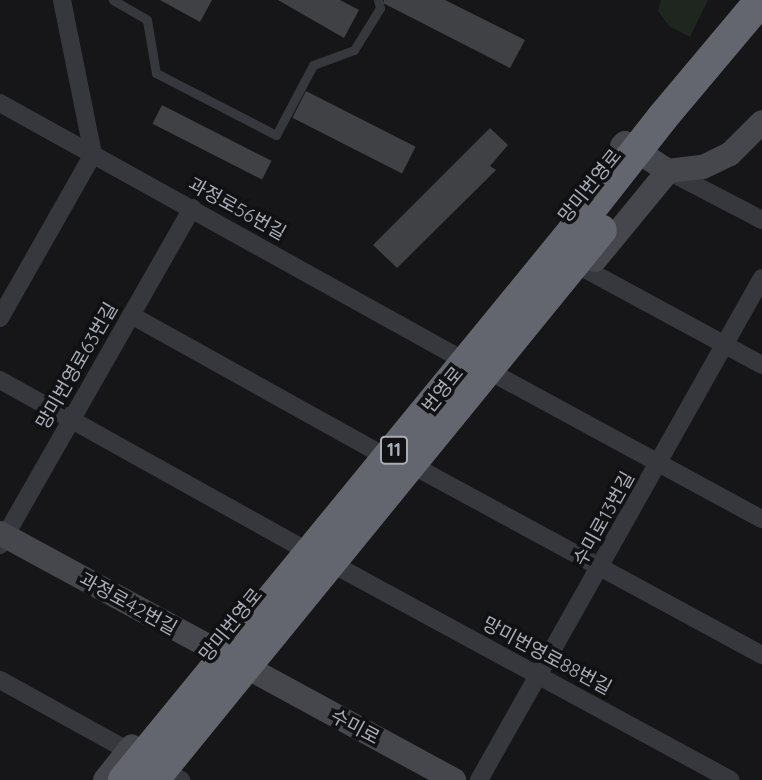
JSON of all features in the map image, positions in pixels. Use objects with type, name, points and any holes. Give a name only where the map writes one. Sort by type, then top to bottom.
[{"type":"highway","name":"번영로","points":[[166,776],[556,288],[670,124],[761,0]]},
{"type":"highway","name":"번영로","points":[[126,765],[557,251],[670,124],[762,32]]},
{"type":"street","points":[[0,318],[93,154],[62,0]]},
{"type":"street","name":"과정로56번길","points":[[0,103],[452,354]]},
{"type":"street","points":[[0,680],[126,765],[166,776],[256,675],[668,171],[704,167],[730,154],[762,122]]},
{"type":"street","name":"망미번영로","points":[[105,780],[126,765],[211,650],[625,143],[668,171]]},
{"type":"street","points":[[668,171],[762,220]]},
{"type":"street","name":"망미번영로63번길","points":[[2,538],[192,208]]},
{"type":"street","points":[[587,270],[762,365]]},
{"type":"street","name":"수미로13번길","points":[[479,780],[762,278]]},
{"type":"street","points":[[131,315],[374,450]]},
{"type":"street","points":[[500,377],[660,461],[762,519]]},
{"type":"street","points":[[0,380],[296,545]]},
{"type":"street","points":[[423,471],[762,655]]},
{"type":"street","name":"과정로42번길","points":[[2,538],[256,675]]},
{"type":"street","name":"망미번영로88번길","points":[[342,569],[730,780]]},
{"type":"street","name":"수미로","points":[[256,675],[454,780]]},
{"type":"lane","points":[[113,0],[147,20],[156,73],[276,135],[313,65],[354,50],[380,8],[378,0]]},
{"type":"shaded area","points":[[661,0],[708,0],[690,37],[669,26],[658,11]]},
{"type":"building","points":[[160,0],[212,0],[200,22]]},
{"type":"building","points":[[278,0],[340,0],[359,10],[344,38]]},
{"type":"building","points":[[384,0],[445,0],[525,40],[510,68],[383,3]]},
{"type":"building","points":[[306,91],[416,147],[402,174],[292,118]]},
{"type":"building","points":[[162,105],[272,161],[262,180],[152,124]]},
{"type":"building","points":[[490,128],[508,145],[490,166],[496,170],[397,268],[373,245]]}]
